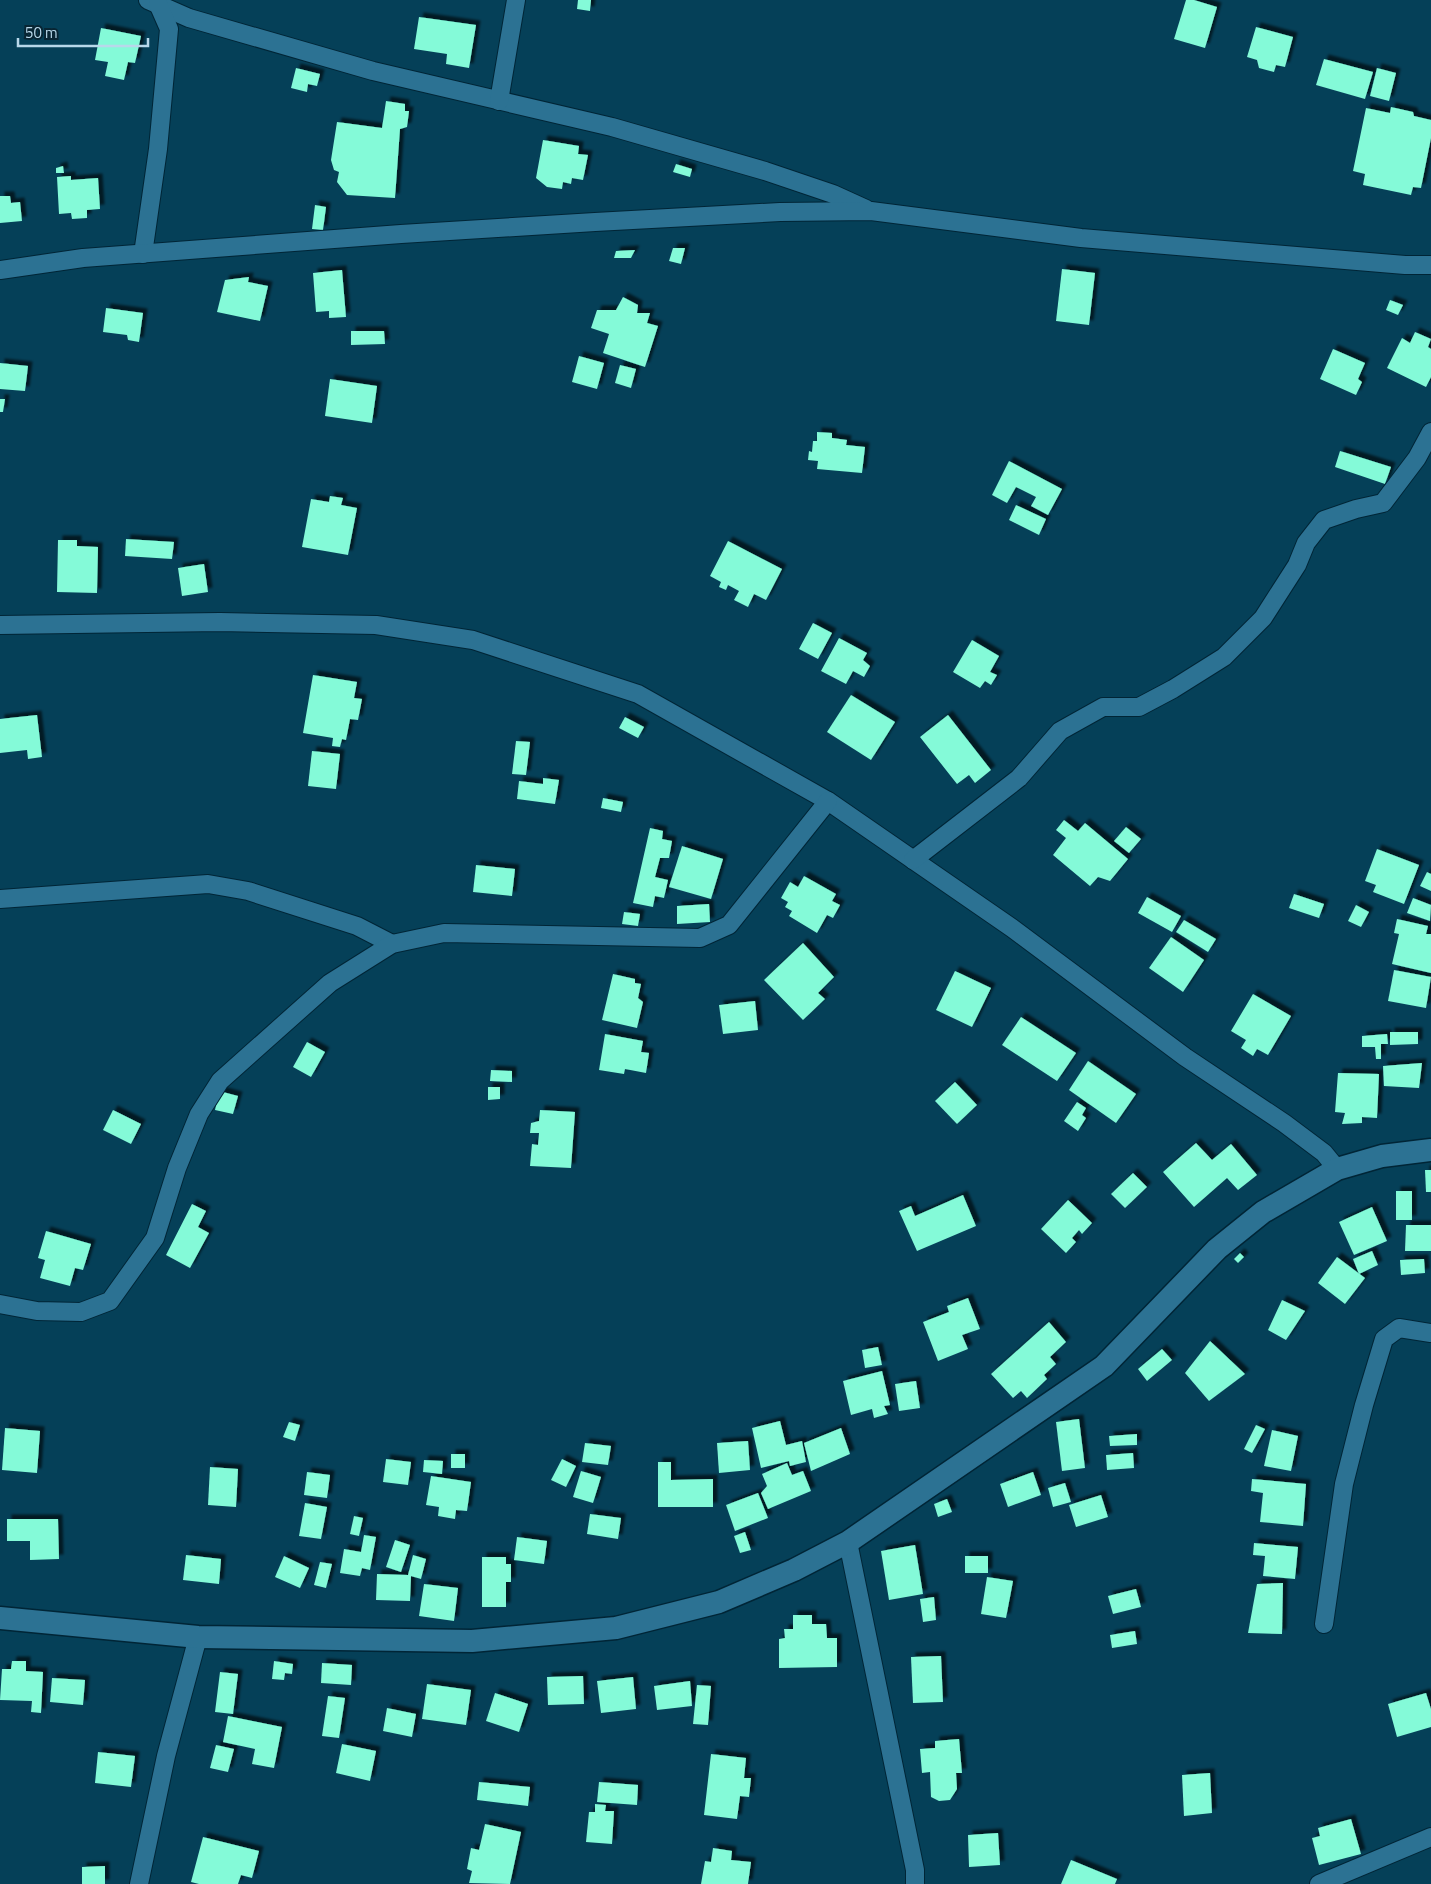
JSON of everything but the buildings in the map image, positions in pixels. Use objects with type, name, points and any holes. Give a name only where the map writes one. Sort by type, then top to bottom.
[{"type":"street","points":[[499,101],[516,0]]},
{"type":"street","points":[[153,2],[189,18],[373,71],[612,127],[765,171],[833,194],[871,211]]},
{"type":"street","points":[[143,254],[158,149],[168,29],[153,2]]},
{"type":"street","points":[[0,270],[83,258],[595,222],[780,212],[871,211],[1081,238],[1405,265],[1431,265]]},
{"type":"street","points":[[913,860],[1019,778],[1060,731],[1103,707],[1139,707],[1173,689],[1224,657],[1263,618],[1296,565],[1306,543],[1324,520],[1356,508],[1383,503],[1417,458],[1431,432]]},
{"type":"street","points":[[0,625],[220,622],[376,625],[473,640],[638,694],[828,801],[1012,928],[1185,1057],[1284,1123],[1324,1152],[1337,1169]]},
{"type":"street","points":[[0,1304],[37,1310],[81,1312],[110,1301],[155,1238],[177,1168],[199,1114],[220,1081],[330,983],[392,944],[444,933],[700,938],[729,925],[828,801]]},
{"type":"street","points":[[0,899],[208,884],[248,891],[357,926],[392,944]]},
{"type":"street","points":[[0,1618],[198,1637],[472,1641],[616,1628],[720,1602],[794,1570],[848,1542],[1104,1366],[1217,1249],[1263,1212],[1337,1169],[1382,1156],[1431,1150]]},
{"type":"street","points":[[1324,1624],[1344,1484],[1364,1405],[1384,1339],[1399,1328],[1431,1332]]},
{"type":"street","points":[[848,1542],[915,1870],[916,1884]]},
{"type":"street","points":[[139,1884],[166,1756],[198,1637]]},
{"type":"street","points":[[1319,1884],[1431,1837]]}]
